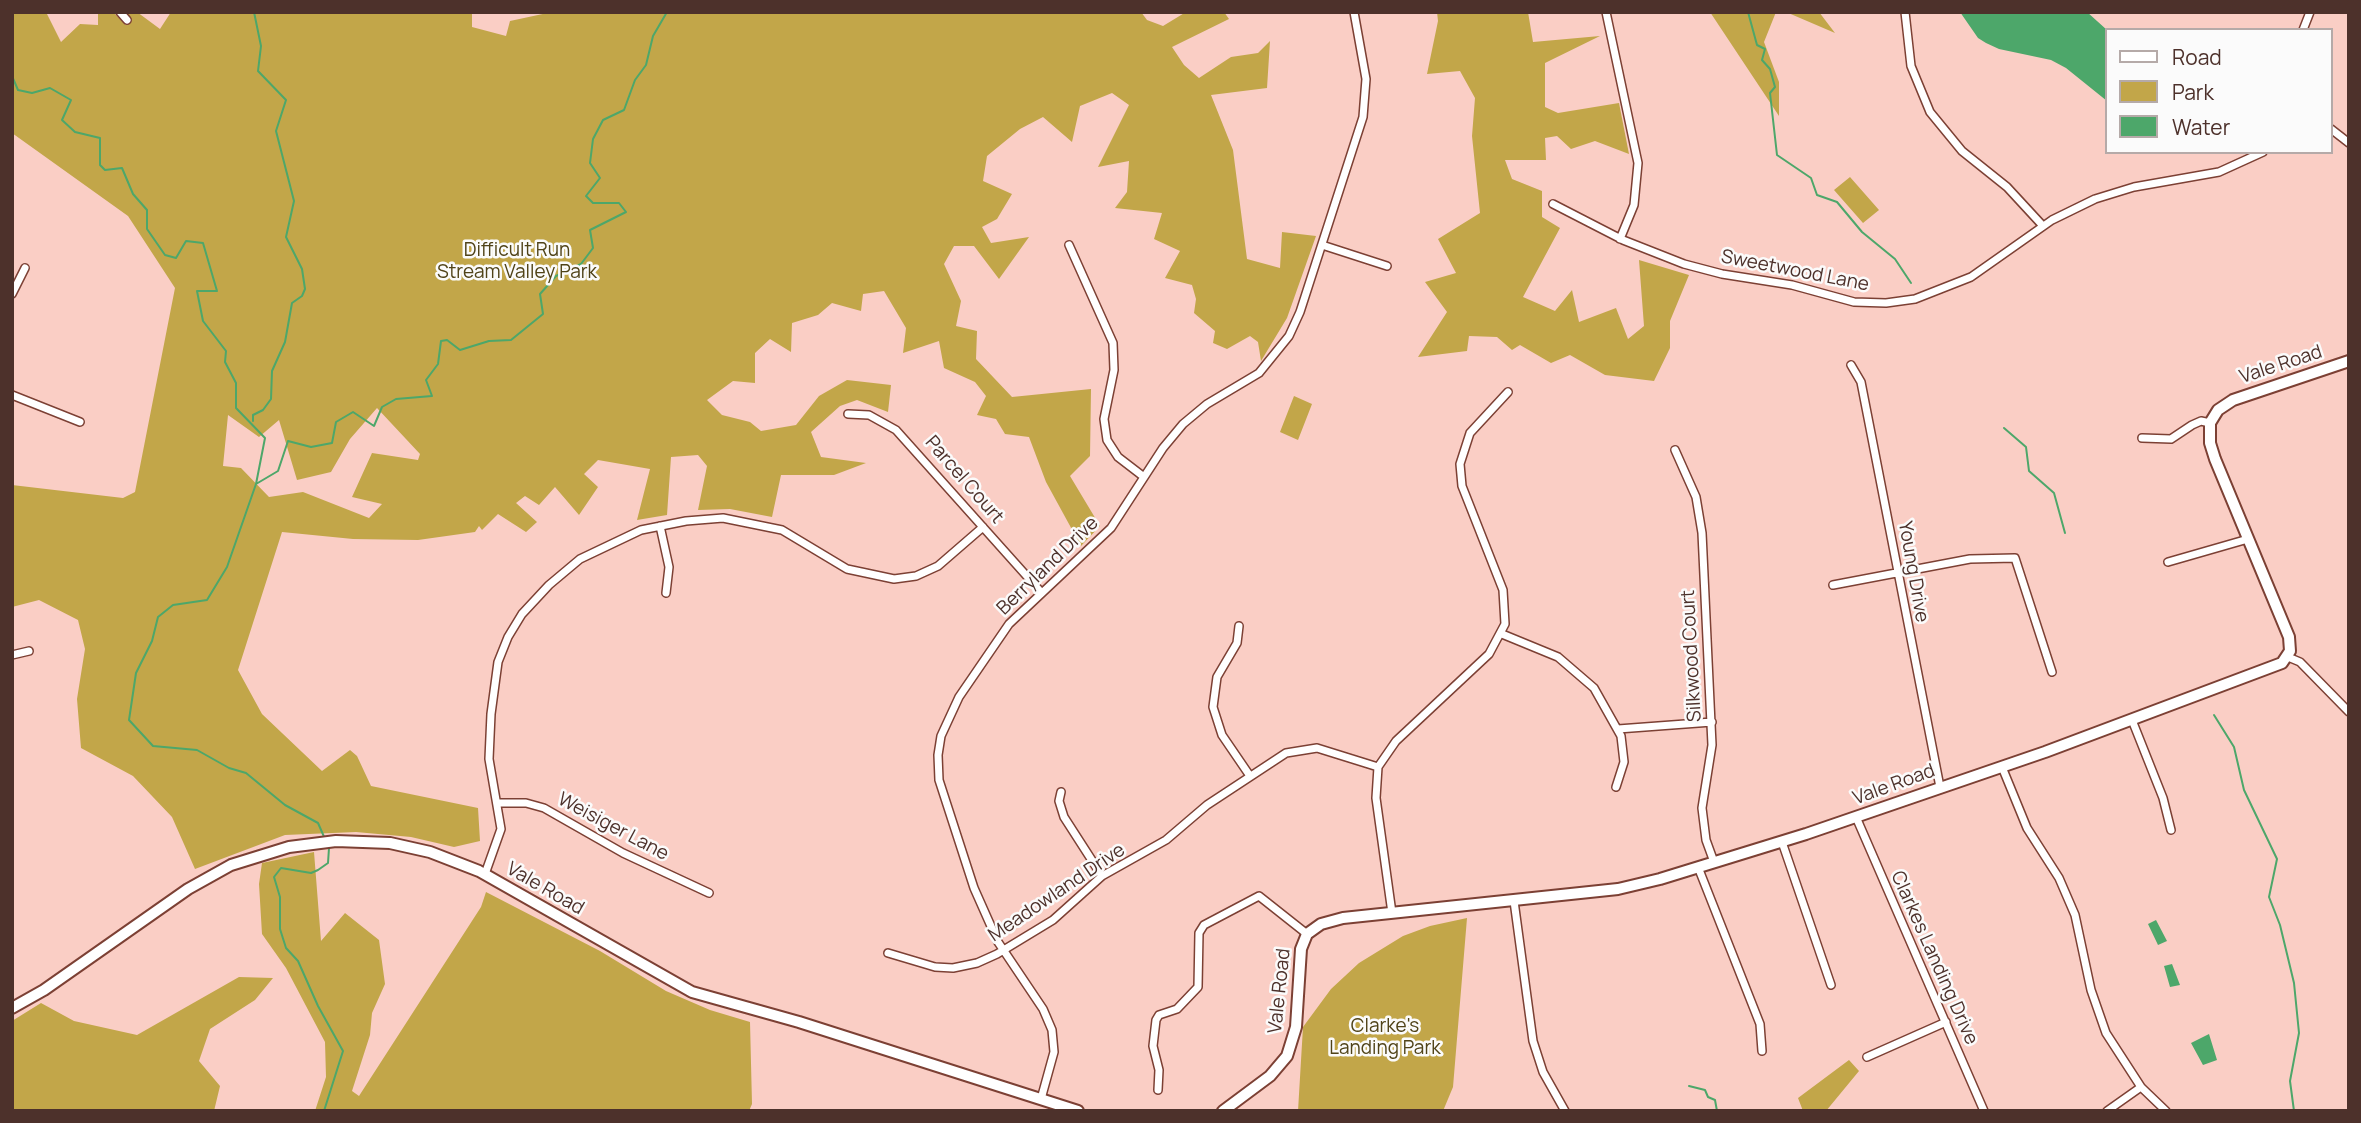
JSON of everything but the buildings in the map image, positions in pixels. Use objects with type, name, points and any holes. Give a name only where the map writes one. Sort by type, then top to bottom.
[{"type":"main road","name":"Vale Road","points":[[2210,423],[2218,410],[2233,400],[2349,361]]},
{"type":"main road","points":[[2210,423],[2210,443],[2289,637],[2288,657]]},
{"type":"main road","name":"Vale Road","points":[[1223,1111],[1270,1076],[1287,1056],[1296,1027],[1299,958],[1307,934],[1316,927],[1331,921],[1392,913],[1618,889],[1698,867],[1782,842],[2002,767],[2263,672],[2288,657]]},
{"type":"main road","name":"Vale Road","points":[[12,1009],[44,990],[188,889],[247,858],[289,846],[336,841],[410,846],[485,874],[692,992],[799,1021],[1078,1111]]},
{"type":"street","points":[[120,12],[127,20]]},
{"type":"street","name":"Berryland Drive","points":[[1041,1099],[1054,1052],[1052,1030],[1043,1009],[1003,951],[974,888],[942,793],[938,755],[943,730],[985,655],[1009,624],[1111,528],[1144,477],[1184,424],[1208,404],[1259,373],[1279,351],[1300,312],[1365,104],[1364,64],[1354,12]]},
{"type":"street","points":[[1606,12],[1638,163],[1636,195],[1620,239]]},
{"type":"street","points":[[1905,12],[1911,66],[1930,112],[1962,151],[2007,187],[2043,226]]},
{"type":"street","points":[[2303,28],[2310,12]]},
{"type":"street","points":[[2333,130],[2349,143]]},
{"type":"street","name":"Sweetwood Lane","points":[[1553,204],[1620,239],[1684,264],[1722,274],[1793,285],[1854,302],[1886,303],[1915,299],[1971,277],[2043,226],[2112,192],[2219,172],[2259,154]]},
{"type":"street","points":[[1069,245],[1113,344],[1114,370],[1104,419],[1107,440],[1118,457],[1144,477]]},
{"type":"street","points":[[1322,245],[1387,266]]},
{"type":"street","points":[[12,294],[25,268]]},
{"type":"street","name":"Young Drive","points":[[1851,365],[1861,382],[1940,787]]},
{"type":"street","points":[[1392,913],[1376,798],[1378,767],[1396,741],[1480,663],[1502,634],[1506,610],[1503,590],[1462,486],[1460,464],[1470,433],[1508,392]]},
{"type":"street","points":[[12,395],[80,422]]},
{"type":"street","name":"Parcel Court","points":[[848,414],[869,415],[896,430],[1041,592]]},
{"type":"street","points":[[2142,438],[2171,439],[2201,421],[2210,423]]},
{"type":"street","name":"Silkwood Court","points":[[1675,450],[1696,497],[1702,533],[1712,722],[1711,759],[1702,808],[1706,840],[1714,862]]},
{"type":"street","points":[[485,874],[500,838],[499,803],[489,759],[491,714],[498,662],[514,625],[549,585],[580,559],[616,540],[660,526],[707,519],[766,525],[792,534],[847,569],[894,579],[916,576],[938,566],[983,527]]},
{"type":"street","points":[[660,526],[670,567],[666,593]]},
{"type":"street","points":[[2168,562],[2248,539]]},
{"type":"street","points":[[1833,585],[1970,559],[2015,558],[2052,672]]},
{"type":"street","points":[[1238,626],[1237,643],[1217,677],[1213,706],[1222,735],[1250,776]]},
{"type":"street","points":[[1502,634],[1568,663],[1594,688],[1618,729],[1623,762],[1616,787]]},
{"type":"street","points":[[12,655],[29,651]]},
{"type":"street","points":[[2288,657],[2300,662],[2349,712]]},
{"type":"street","points":[[2132,720],[2163,798],[2171,830]]},
{"type":"street","points":[[1618,729],[1712,722]]},
{"type":"street","name":"Meadowland Drive","points":[[888,953],[935,967],[953,968],[977,963],[1003,951],[1053,920],[1102,876],[1166,840],[1250,776],[1286,753],[1307,748],[1328,749],[1378,767]]},
{"type":"street","points":[[2002,767],[2027,828],[2059,878],[2075,915],[2091,990],[2106,1032],[2141,1087],[2166,1111]]},
{"type":"street","points":[[1061,792],[1059,801],[1064,817],[1102,876]]},
{"type":"street","name":"Weisiger Lane","points":[[499,803],[526,803],[544,808],[623,853],[709,893]]},
{"type":"street","name":"Clarkes Landing Drive","points":[[1856,817],[1984,1111]]},
{"type":"street","points":[[1782,842],[1831,985]]},
{"type":"street","points":[[1698,867],[1760,1024],[1762,1051]]},
{"type":"street","points":[[1158,1090],[1159,1070],[1153,1046],[1156,1020],[1159,1015],[1177,1009],[1198,987],[1199,933],[1204,925],[1259,896],[1307,934]]},
{"type":"street","points":[[1514,901],[1533,1041],[1543,1072],[1565,1111]]},
{"type":"street","points":[[1867,1057],[1946,1023]]},
{"type":"street","points":[[2107,1111],[2141,1087]]},
{"type":"green space","name":"Difficult Run Stream Valley Park","points":[[12,12],[46,12],[61,42],[80,24],[98,25],[98,12],[113,12],[126,25],[131,21],[124,12],[137,12],[160,29],[171,12],[472,12],[472,27],[506,36],[510,21],[552,12],[1141,12],[1147,20],[1163,26],[1186,12],[1224,12],[1229,19],[1172,47],[1184,65],[1199,78],[1231,57],[1258,53],[1270,41],[1267,88],[1211,95],[1233,150],[1247,259],[1280,268],[1282,232],[1316,236],[1287,318],[1261,361],[1258,342],[1250,336],[1227,349],[1213,343],[1215,331],[1194,313],[1196,299],[1192,285],[1165,278],[1180,251],[1154,239],[1162,213],[1115,208],[1127,192],[1129,161],[1098,167],[1129,105],[1112,93],[1080,106],[1072,142],[1043,117],[1020,129],[987,156],[983,181],[1012,194],[997,219],[982,227],[991,243],[1029,237],[999,279],[974,246],[954,246],[944,264],[961,301],[956,326],[977,331],[976,359],[1012,397],[1091,389],[1090,456],[1070,476],[1100,526],[1081,546],[1046,482],[1029,437],[1005,434],[996,419],[977,415],[986,396],[975,382],[944,368],[939,341],[903,353],[906,328],[884,291],[863,294],[861,311],[832,303],[818,315],[792,323],[791,352],[770,339],[755,353],[755,383],[733,381],[707,400],[722,415],[750,422],[761,431],[796,425],[819,396],[847,380],[891,385],[888,412],[857,400],[840,406],[811,432],[821,457],[866,463],[834,475],[781,475],[772,517],[730,509],[698,510],[707,466],[698,455],[671,457],[667,515],[637,520],[650,469],[598,460],[584,474],[598,487],[579,515],[555,487],[539,505],[525,496],[516,503],[537,522],[526,532],[498,514],[482,530],[479,526],[475,532],[418,540],[353,539],[282,532],[238,670],[262,714],[322,771],[350,750],[357,756],[371,786],[478,808],[480,841],[454,847],[411,837],[356,832],[285,835],[195,869],[172,817],[133,776],[81,748],[77,699],[85,649],[78,620],[39,600],[12,607],[12,485],[123,498],[135,492],[175,288],[128,216],[12,133]],"holes":[[[377,408],[420,454],[418,460],[372,453],[352,497],[382,504],[369,518],[303,492],[269,497],[241,468],[223,466],[228,415],[259,437],[279,420],[297,480],[331,472],[350,439]]]},
{"type":"green space","points":[[1437,12],[1528,12],[1533,42],[1600,36],[1545,63],[1545,107],[1558,113],[1619,103],[1629,154],[1595,141],[1571,149],[1557,136],[1545,138],[1546,160],[1505,160],[1512,179],[1542,191],[1542,217],[1560,228],[1523,297],[1555,311],[1572,290],[1579,322],[1616,308],[1628,339],[1644,326],[1639,260],[1689,275],[1670,321],[1670,348],[1654,381],[1605,375],[1570,355],[1551,363],[1520,345],[1512,350],[1497,337],[1469,336],[1467,351],[1418,357],[1447,312],[1425,282],[1456,273],[1438,239],[1480,213],[1472,136],[1475,98],[1460,71],[1427,74],[1438,21]]},
{"type":"green space","points":[[1710,12],[1776,12],[1764,42],[1779,82],[1779,116]]},
{"type":"green space","points":[[1786,12],[1819,12],[1835,33]]},
{"type":"green space","points":[[1850,177],[1879,210],[1863,223],[1834,190]]},
{"type":"green space","points":[[1294,396],[1312,404],[1298,440],[1280,432]]},
{"type":"green space","points":[[314,852],[321,941],[345,913],[379,940],[385,984],[372,1013],[370,1035],[352,1091],[359,1096],[481,907],[486,892],[600,951],[666,991],[710,1010],[750,1022],[752,1104],[749,1111],[315,1111],[326,1077],[325,1042],[286,968],[262,934],[259,884],[262,863]]},
{"type":"green space","name":"Clarke's Landing Park","points":[[1467,918],[1453,1087],[1443,1111],[1298,1111],[1303,1027],[1331,989],[1359,963],[1403,936],[1430,926]]},
{"type":"green space","points":[[239,977],[273,978],[255,1000],[210,1029],[199,1061],[220,1086],[214,1111],[12,1111],[12,1021],[41,1003],[74,1021],[137,1035]]},
{"type":"green space","points":[[1849,1060],[1859,1071],[1826,1111],[1803,1111],[1798,1098]]},
{"type":"water","points":[[1960,12],[2087,12],[2106,29],[2106,100],[2066,68],[2051,60],[1999,49],[1978,38]]},
{"type":"water","points":[[2156,920],[2167,941],[2158,945],[2148,924]]},
{"type":"water","points":[[2172,964],[2180,985],[2170,987],[2164,966]]},
{"type":"water","points":[[2209,1034],[2217,1060],[2203,1065],[2191,1043]]},
{"type":"waterway","points":[[253,421],[253,415],[263,410],[271,399],[272,371],[285,342],[292,303],[302,296],[305,289],[302,269],[286,237],[294,201],[276,131],[286,100],[258,71],[261,46],[254,12]]},
{"type":"waterway","points":[[325,839],[318,823],[285,805],[246,773],[229,768],[197,750],[153,746],[129,720],[136,673],[152,641],[158,617],[173,605],[207,600],[227,567],[256,484],[278,471],[288,441],[311,447],[332,443],[336,422],[353,412],[374,426],[382,407],[396,399],[432,396],[426,380],[438,364],[441,341],[447,340],[460,350],[489,341],[511,340],[543,314],[540,294],[556,276],[581,264],[593,248],[590,230],[626,212],[619,203],[593,203],[586,196],[600,178],[590,163],[593,139],[603,120],[624,110],[635,80],[646,65],[653,36],[667,12]]},
{"type":"waterway","points":[[1748,12],[1757,45],[1765,49],[1762,60],[1770,69],[1775,87],[1770,93],[1777,155],[1811,178],[1817,195],[1837,202],[1862,232],[1895,259],[1911,283]]},
{"type":"waterway","points":[[12,76],[18,90],[32,93],[50,88],[71,100],[62,120],[75,132],[100,138],[100,165],[105,170],[122,168],[133,194],[147,210],[147,229],[165,255],[176,258],[186,241],[203,243],[217,291],[197,291],[203,321],[226,351],[225,362],[236,383],[236,408],[265,438],[256,484]]},
{"type":"waterway","points":[[2004,428],[2026,447],[2029,471],[2054,493],[2065,533]]},
{"type":"waterway","points":[[2214,715],[2234,747],[2244,790],[2277,859],[2269,897],[2280,925],[2294,983],[2299,1033],[2290,1081],[2294,1111]]},
{"type":"waterway","points":[[324,1111],[343,1051],[318,1006],[298,961],[286,948],[280,929],[280,897],[274,877],[281,868],[311,873],[318,870],[328,863],[329,848]]},
{"type":"waterway","points":[[1689,1086],[1705,1090],[1708,1097],[1715,1100],[1717,1111]]}]
